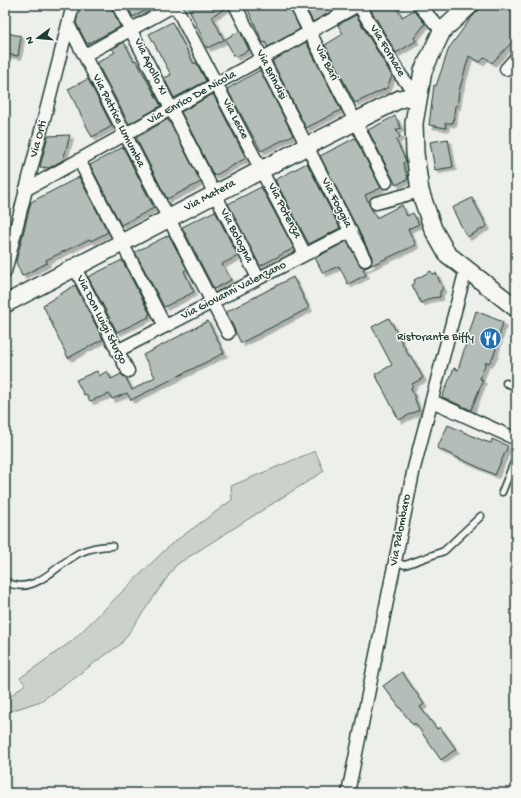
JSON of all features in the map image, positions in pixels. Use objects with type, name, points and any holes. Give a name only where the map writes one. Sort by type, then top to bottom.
[{"type":"street","name":"Via Orti","points":[[5,272],[9,243],[25,190],[74,5]]},
{"type":"street","name":"Via Apollo XI","points":[[118,5],[214,194]]},
{"type":"street","points":[[84,55],[175,5]]},
{"type":"street","name":"Via Lecce","points":[[175,5],[262,169]]},
{"type":"street","name":"Via Brindisi","points":[[235,5],[307,146]]},
{"type":"street","name":"Via Bari","points":[[296,5],[386,182]]},
{"type":"street","name":"Via Enrico De Nicola","points":[[25,190],[359,5]]},
{"type":"street","name":"Via Fornace","points":[[359,5],[401,76],[417,95]]},
{"type":"street","points":[[419,5],[442,30]]},
{"type":"street","points":[[470,5],[442,30],[423,71],[417,95],[414,123],[414,153],[420,191],[433,229],[447,254],[516,308]]},
{"type":"street","name":"Via Patrice Lumumba","points":[[68,24],[228,333]]},
{"type":"street","points":[[506,69],[516,58]]},
{"type":"street","name":"Via Matera","points":[[5,304],[307,146],[400,99],[417,95]]},
{"type":"street","name":"Via Foggia","points":[[307,146],[365,260]]},
{"type":"street","points":[[79,160],[165,326]]},
{"type":"street","name":"Via Potenza","points":[[262,169],[305,254]]},
{"type":"street","points":[[376,203],[420,191]]},
{"type":"street","name":"Via Bologna","points":[[214,194],[258,278]]},
{"type":"street","name":"Via Giovanni Valenzano","points":[[117,350],[351,231]]},
{"type":"street","name":"Via Don Luigi Sturzo","points":[[74,268],[128,371]]},
{"type":"street","name":"Via Palombaro","points":[[348,793],[414,468],[466,269]]},
{"type":"street","points":[[432,401],[516,439]]},
{"type":"lane","points":[[506,383],[516,387]]},
{"type":"lane","points":[[502,492],[516,457]]},
{"type":"lane","points":[[395,562],[405,565],[444,551],[481,516]]},
{"type":"lane","points":[[5,581],[13,586],[20,587],[29,585],[38,582],[78,554],[94,547],[112,546]]},
{"type":"shaded area","points":[[315,451],[324,471],[176,565],[121,644],[41,701],[5,713],[5,701],[25,684],[20,678],[72,641],[170,545],[232,500],[231,486]]},
{"type":"building","points":[[80,5],[111,5],[120,27],[87,44],[76,23]]},
{"type":"building","points":[[126,5],[156,5],[133,17]]},
{"type":"building","points":[[187,5],[228,5],[228,7],[212,16],[224,40],[207,48]]},
{"type":"building","points":[[246,5],[276,5],[278,9],[289,5],[300,29],[268,47],[265,42],[263,43]]},
{"type":"building","points":[[304,5],[343,5],[313,22]]},
{"type":"building","points":[[368,5],[395,5],[402,17],[414,10],[425,24],[414,38],[416,41],[396,53]]},
{"type":"building","points":[[484,5],[516,5],[516,38],[492,63],[485,57],[480,62],[469,56],[459,91],[457,106],[455,106],[453,123],[445,123],[446,128],[429,125],[434,85],[436,86],[449,48],[471,18]]},
{"type":"building","points":[[356,15],[392,76],[387,88],[355,103],[325,45],[343,34],[338,25]]},
{"type":"building","points":[[172,22],[194,64],[196,62],[206,81],[174,98],[164,78],[171,75],[149,34]]},
{"type":"building","points":[[240,31],[249,50],[235,57],[225,39]]},
{"type":"building","points":[[7,33],[21,36],[18,56],[5,54],[5,34]]},
{"type":"building","points":[[124,42],[134,61],[136,60],[161,106],[129,124],[97,63],[115,52],[112,49]]},
{"type":"building","points":[[306,42],[341,110],[306,128],[272,61]]},
{"type":"building","points":[[260,70],[293,135],[261,151],[227,89]]},
{"type":"building","points":[[88,79],[112,126],[92,137],[68,89]]},
{"type":"building","points":[[213,94],[246,158],[214,176],[181,112]]},
{"type":"building","points":[[395,116],[401,128],[396,130],[400,137],[396,140],[406,161],[403,163],[408,179],[396,185],[368,130]]},
{"type":"building","points":[[168,119],[201,182],[167,199],[136,138]]},
{"type":"building","points":[[70,135],[63,160],[49,168],[40,167],[48,136]]},
{"type":"building","points":[[355,138],[381,188],[365,195],[376,218],[402,205],[407,216],[413,213],[419,224],[408,229],[416,245],[363,269],[366,275],[348,284],[339,266],[323,273],[315,258],[347,241],[361,266],[365,267],[371,264],[372,257],[320,156]]},
{"type":"building","points":[[448,139],[453,167],[435,170],[430,142]]},
{"type":"building","points":[[123,147],[154,208],[121,225],[90,165]]},
{"type":"building","points":[[307,163],[340,228],[309,244],[275,180]]},
{"type":"building","points":[[79,177],[108,232],[91,241],[90,239],[46,260],[47,263],[22,276],[16,262],[31,202]]},
{"type":"building","points":[[261,187],[294,248],[260,266],[228,204]]},
{"type":"building","points":[[472,198],[487,226],[467,237],[452,208]]},
{"type":"building","points":[[215,211],[238,256],[222,264],[231,280],[214,289],[182,227]]},
{"type":"building","points":[[169,235],[187,269],[184,271],[194,292],[164,307],[135,252]]},
{"type":"building","points":[[122,260],[150,314],[148,315],[149,317],[117,332],[88,277]]},
{"type":"building","points":[[431,271],[432,274],[436,273],[443,289],[440,291],[440,297],[431,298],[421,303],[412,285],[415,283],[414,280]]},
{"type":"building","points":[[293,277],[309,308],[241,343],[226,312]]},
{"type":"building","points":[[75,285],[103,339],[68,358],[43,305]]},
{"type":"building","points":[[476,311],[503,322],[494,355],[489,363],[486,362],[480,379],[483,380],[471,410],[442,397],[454,368],[458,370]]},
{"type":"building","points":[[389,318],[409,356],[411,356],[423,378],[412,384],[413,386],[411,388],[419,410],[399,420],[375,374],[392,365],[372,327]]},
{"type":"building","points":[[208,321],[224,353],[131,400],[127,393],[112,399],[109,394],[90,401],[86,394],[84,395],[76,380],[97,371],[99,376],[107,371],[111,379],[121,374],[126,378],[132,390],[155,377],[143,355]]},
{"type":"building","points":[[448,425],[484,441],[491,443],[492,439],[508,446],[495,475],[437,448]]},
{"type":"building","points":[[402,672],[424,704],[420,707],[437,729],[440,727],[456,749],[441,760],[415,723],[413,725],[383,686]]},
{"type":"place","name":"Ristorante Biffy","points":[[490,338]]}]
